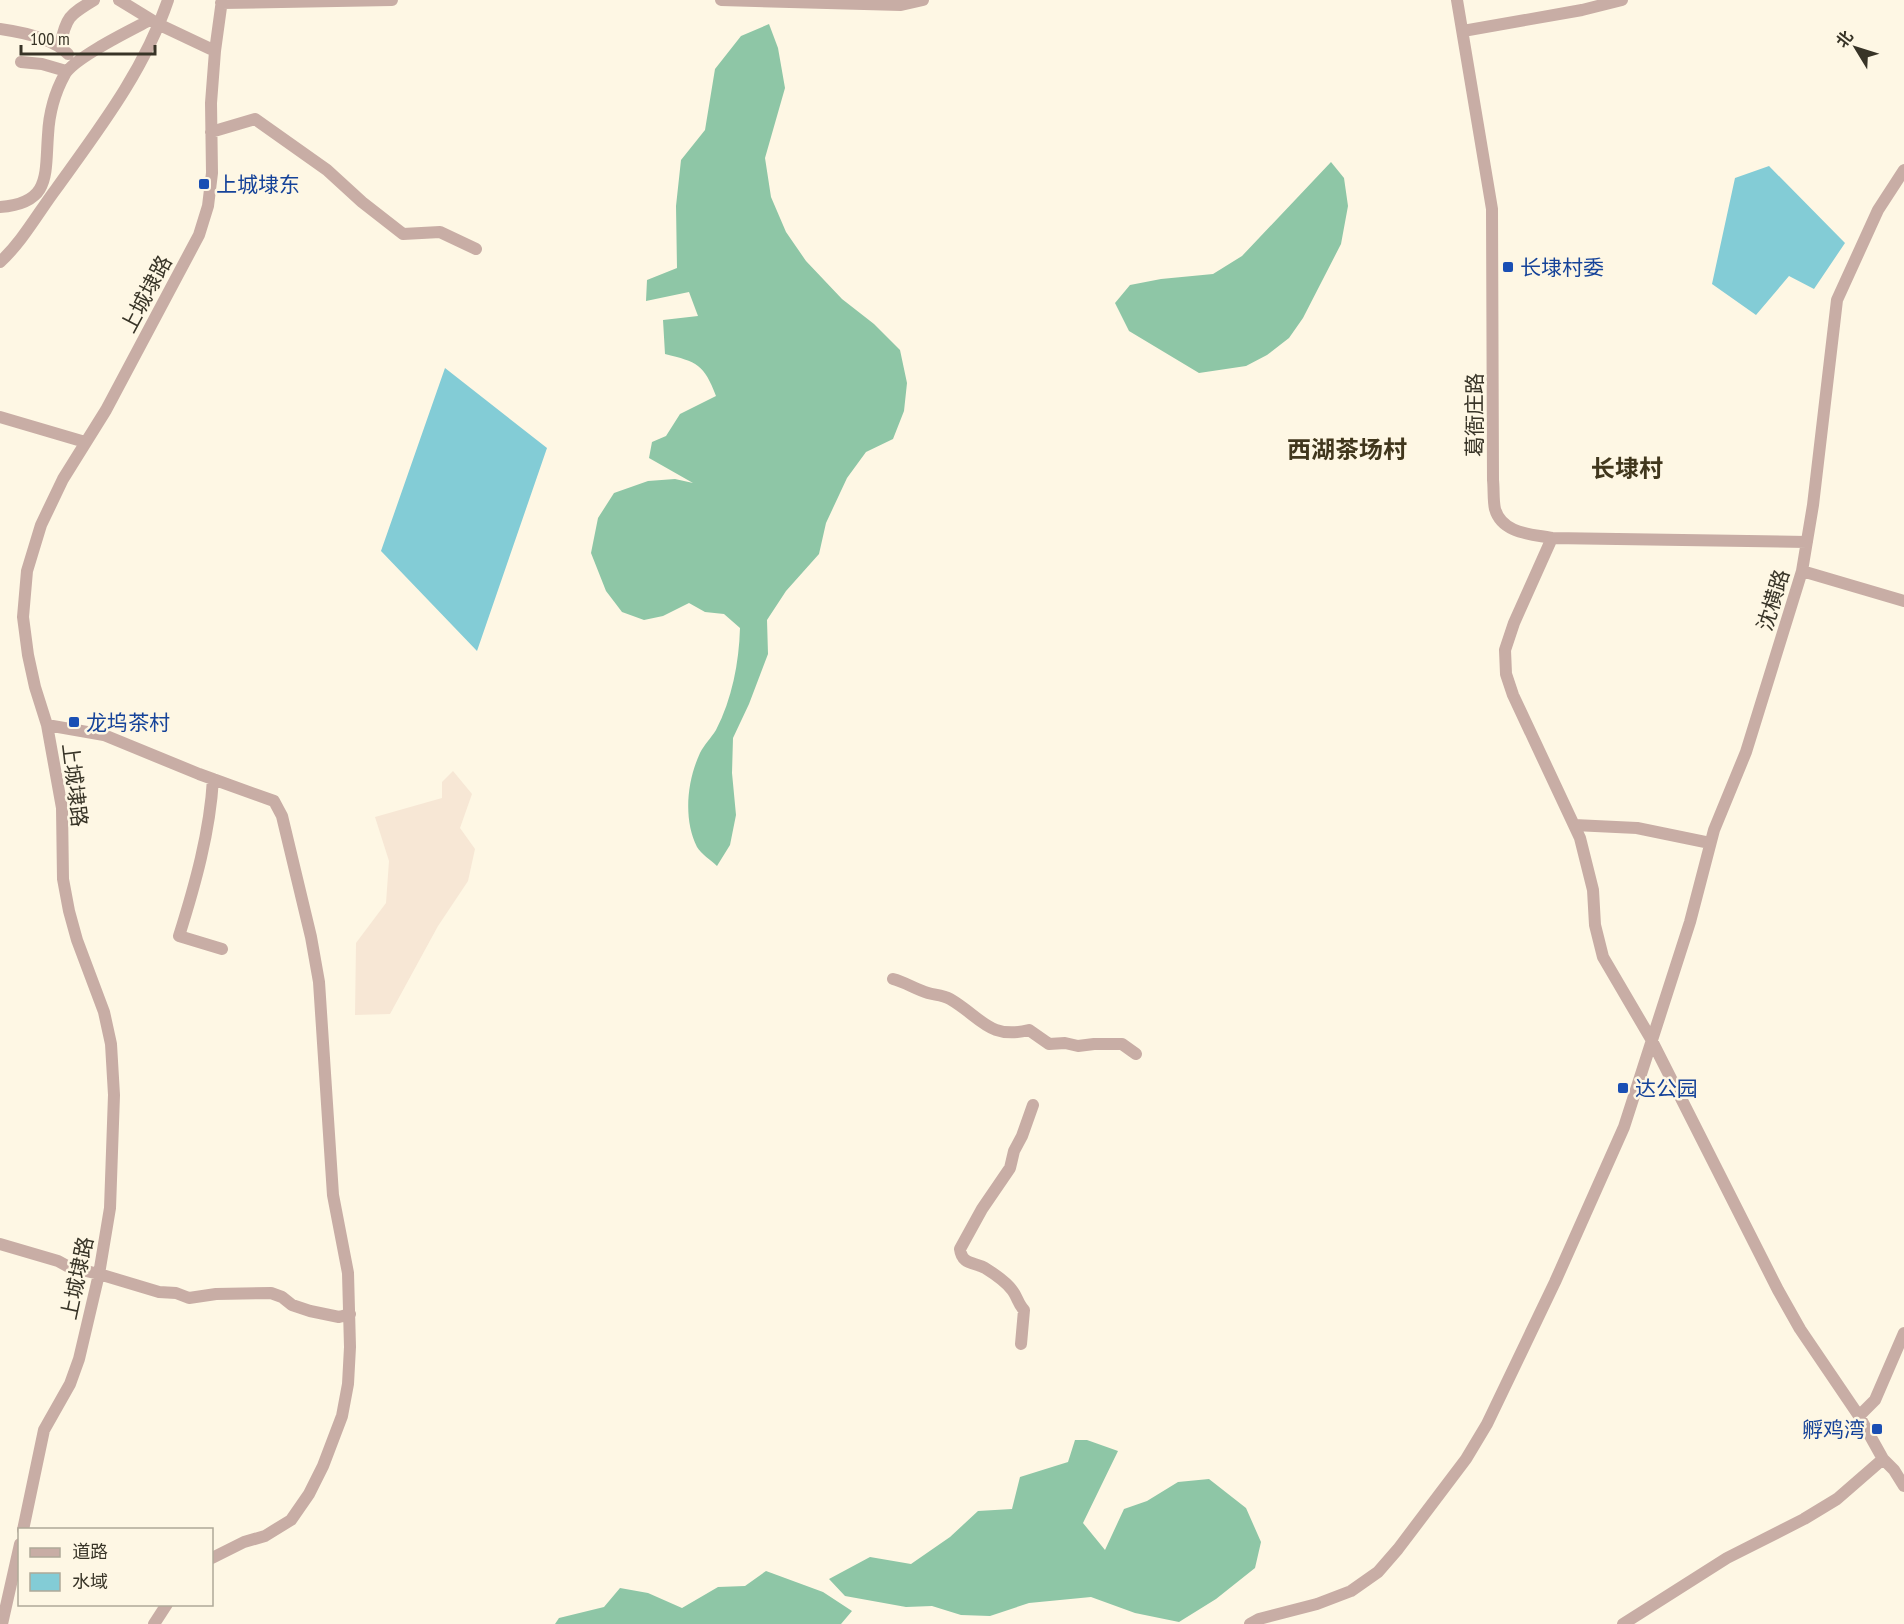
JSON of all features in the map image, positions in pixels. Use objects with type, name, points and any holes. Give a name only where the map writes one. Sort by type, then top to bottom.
[{"type":"street","points":[[0,29],[30,35],[64,50],[64,27],[70,16],[94,0]]},
{"type":"street","points":[[119,0],[155,23],[215,51]]},
{"type":"street","points":[[0,262],[19,240],[122,97],[144,60],[155,23],[168,0]]},
{"type":"street","points":[[221,2],[392,0]]},
{"type":"street","points":[[721,0],[901,5],[923,0]]},
{"type":"street","name":"葛衙庄路","points":[[1457,0],[1492,209],[1493,480],[1495,510],[1503,523],[1516,532],[1552,538],[1807,542]]},
{"type":"street","points":[[1463,31],[1582,10],[1622,0]]},
{"type":"street","name":"上城埭路","points":[[23,1528],[44,1430],[70,1384],[79,1359],[99,1274],[110,1208],[114,1095],[111,1044],[104,1012],[77,940],[63,879],[62,808],[47,725],[35,687],[24,626],[27,571],[41,525],[63,479],[106,410],[199,235],[208,206],[212,173],[211,132],[215,51],[221,2]]},
{"type":"street","points":[[2,206],[29,201],[41,188],[47,171],[48,133],[54,99],[66,71],[109,43],[155,23]]},
{"type":"street","points":[[21,62],[42,64],[66,71]]},
{"type":"street","points":[[211,132],[255,119],[327,170],[362,202],[403,234],[440,232],[476,249]]},
{"type":"street","name":"沈横路","points":[[1250,1624],[1259,1619],[1317,1604],[1351,1591],[1378,1572],[1398,1549],[1466,1459],[1487,1424],[1504,1392],[1620,1138],[1690,922],[1710,843],[1725,800],[1746,752],[1802,571],[1814,505],[1836,300],[1878,210],[1904,170]]},
{"type":"street","points":[[0,417],[85,442]]},
{"type":"street","points":[[1552,538],[1514,623],[1505,650],[1506,674],[1513,695],[1580,838],[1593,890],[1595,925],[1603,957],[1651,1039],[1800,1329],[1859,1416],[1883,1459],[1894,1470],[1904,1486]]},
{"type":"street","points":[[1802,571],[1904,601]]},
{"type":"street","points":[[47,725],[104,735],[274,801],[282,816],[311,937],[318,982],[333,1195],[337,1224],[344,1246],[350,1314],[348,1384],[342,1416],[323,1466],[309,1494],[291,1520],[265,1536],[244,1542],[213,1558]]},
{"type":"street","points":[[213,779],[211,807],[189,905],[179,936],[222,949]]},
{"type":"street","points":[[1574,825],[1636,828],[1710,843]]},
{"type":"street","points":[[893,979],[904,981],[929,993],[950,998],[996,1031],[1016,1034],[1029,1030],[1049,1044],[1065,1043],[1078,1046],[1122,1044],[1136,1053]]},
{"type":"street","points":[[1021,1344],[1024,1311],[1011,1288],[984,1268],[969,1264],[961,1256],[960,1249],[982,1209],[1010,1168],[1014,1151],[1033,1105]]},
{"type":"street","points":[[0,1244],[58,1261],[69,1267],[189,1298],[216,1294],[271,1293],[282,1297],[292,1305],[326,1316],[339,1317],[350,1314]]},
{"type":"street","points":[[1859,1416],[1875,1400],[1904,1333]]},
{"type":"street","points":[[1623,1624],[1727,1558],[1804,1519],[1837,1499],[1883,1459]]},
{"type":"street","points":[[2,1624],[18,1553]]},
{"type":"street","points":[[154,1624],[166,1606]]},
{"type":"shaded area","points":[[453,771],[472,794],[460,828],[475,849],[468,881],[438,926],[390,1014],[355,1015],[356,943],[386,903],[389,861],[375,817],[442,798],[442,782]]},
{"type":"green space","points":[[769,24],[778,48],[785,88],[765,158],[771,197],[786,232],[806,261],[842,299],[874,324],[900,350],[907,383],[904,411],[893,439],[866,452],[847,478],[826,523],[819,554],[786,591],[767,620],[768,654],[733,738],[732,773],[736,815],[730,845],[717,866],[697,847],[690,824],[688,800],[696,764],[722,718],[730,693],[738,654],[740,628],[724,614],[705,612],[689,603],[663,616],[644,620],[622,612],[606,591],[591,553],[598,518],[614,493],[648,481],[675,479],[693,483],[649,458],[652,442],[666,436],[680,414],[716,396],[707,377],[698,366],[685,359],[665,354],[663,320],[698,316],[689,292],[646,301],[647,280],[677,268],[676,206],[681,160],[705,130],[715,69],[741,36]]},
{"type":"green space","points":[[1331,162],[1344,178],[1348,206],[1341,244],[1303,318],[1289,338],[1267,355],[1246,366],[1199,373],[1129,331],[1115,303],[1130,285],[1161,279],[1213,274],[1242,256]]},
{"type":"green space","points":[[1075,1440],[1087,1440],[1118,1451],[1083,1523],[1105,1550],[1124,1509],[1147,1501],[1178,1482],[1209,1479],[1246,1508],[1261,1542],[1255,1568],[1216,1599],[1179,1622],[1135,1613],[1091,1597],[1029,1603],[990,1616],[961,1615],[932,1606],[906,1607],[845,1596],[829,1579],[870,1557],[911,1564],[950,1537],[978,1511],[1012,1509],[1020,1477],[1068,1462]]},
{"type":"green space","points":[[766,1571],[823,1592],[852,1611],[841,1624],[555,1624],[559,1618],[604,1607],[620,1588],[648,1593],[682,1608],[718,1587],[745,1586]]},
{"type":"water","points":[[1769,166],[1845,243],[1814,289],[1789,276],[1756,315],[1712,284],[1735,178]]},
{"type":"water","points":[[445,368],[547,448],[477,651],[381,551]]},
{"type":"place","name":"上城埭东","points":[[204,184]]},
{"type":"place","name":"长埭村委","points":[[1508,267]]},
{"type":"place","name":"龙坞茶村","points":[[74,722]]},
{"type":"place","name":"达公园","points":[[1623,1088]]},
{"type":"place","name":"孵鸡湾","points":[[1877,1429]]},
{"type":"district","name":"西湖茶场村","points":[[1347,449]]},
{"type":"district","name":"长埭村","points":[[1627,468]]}]
